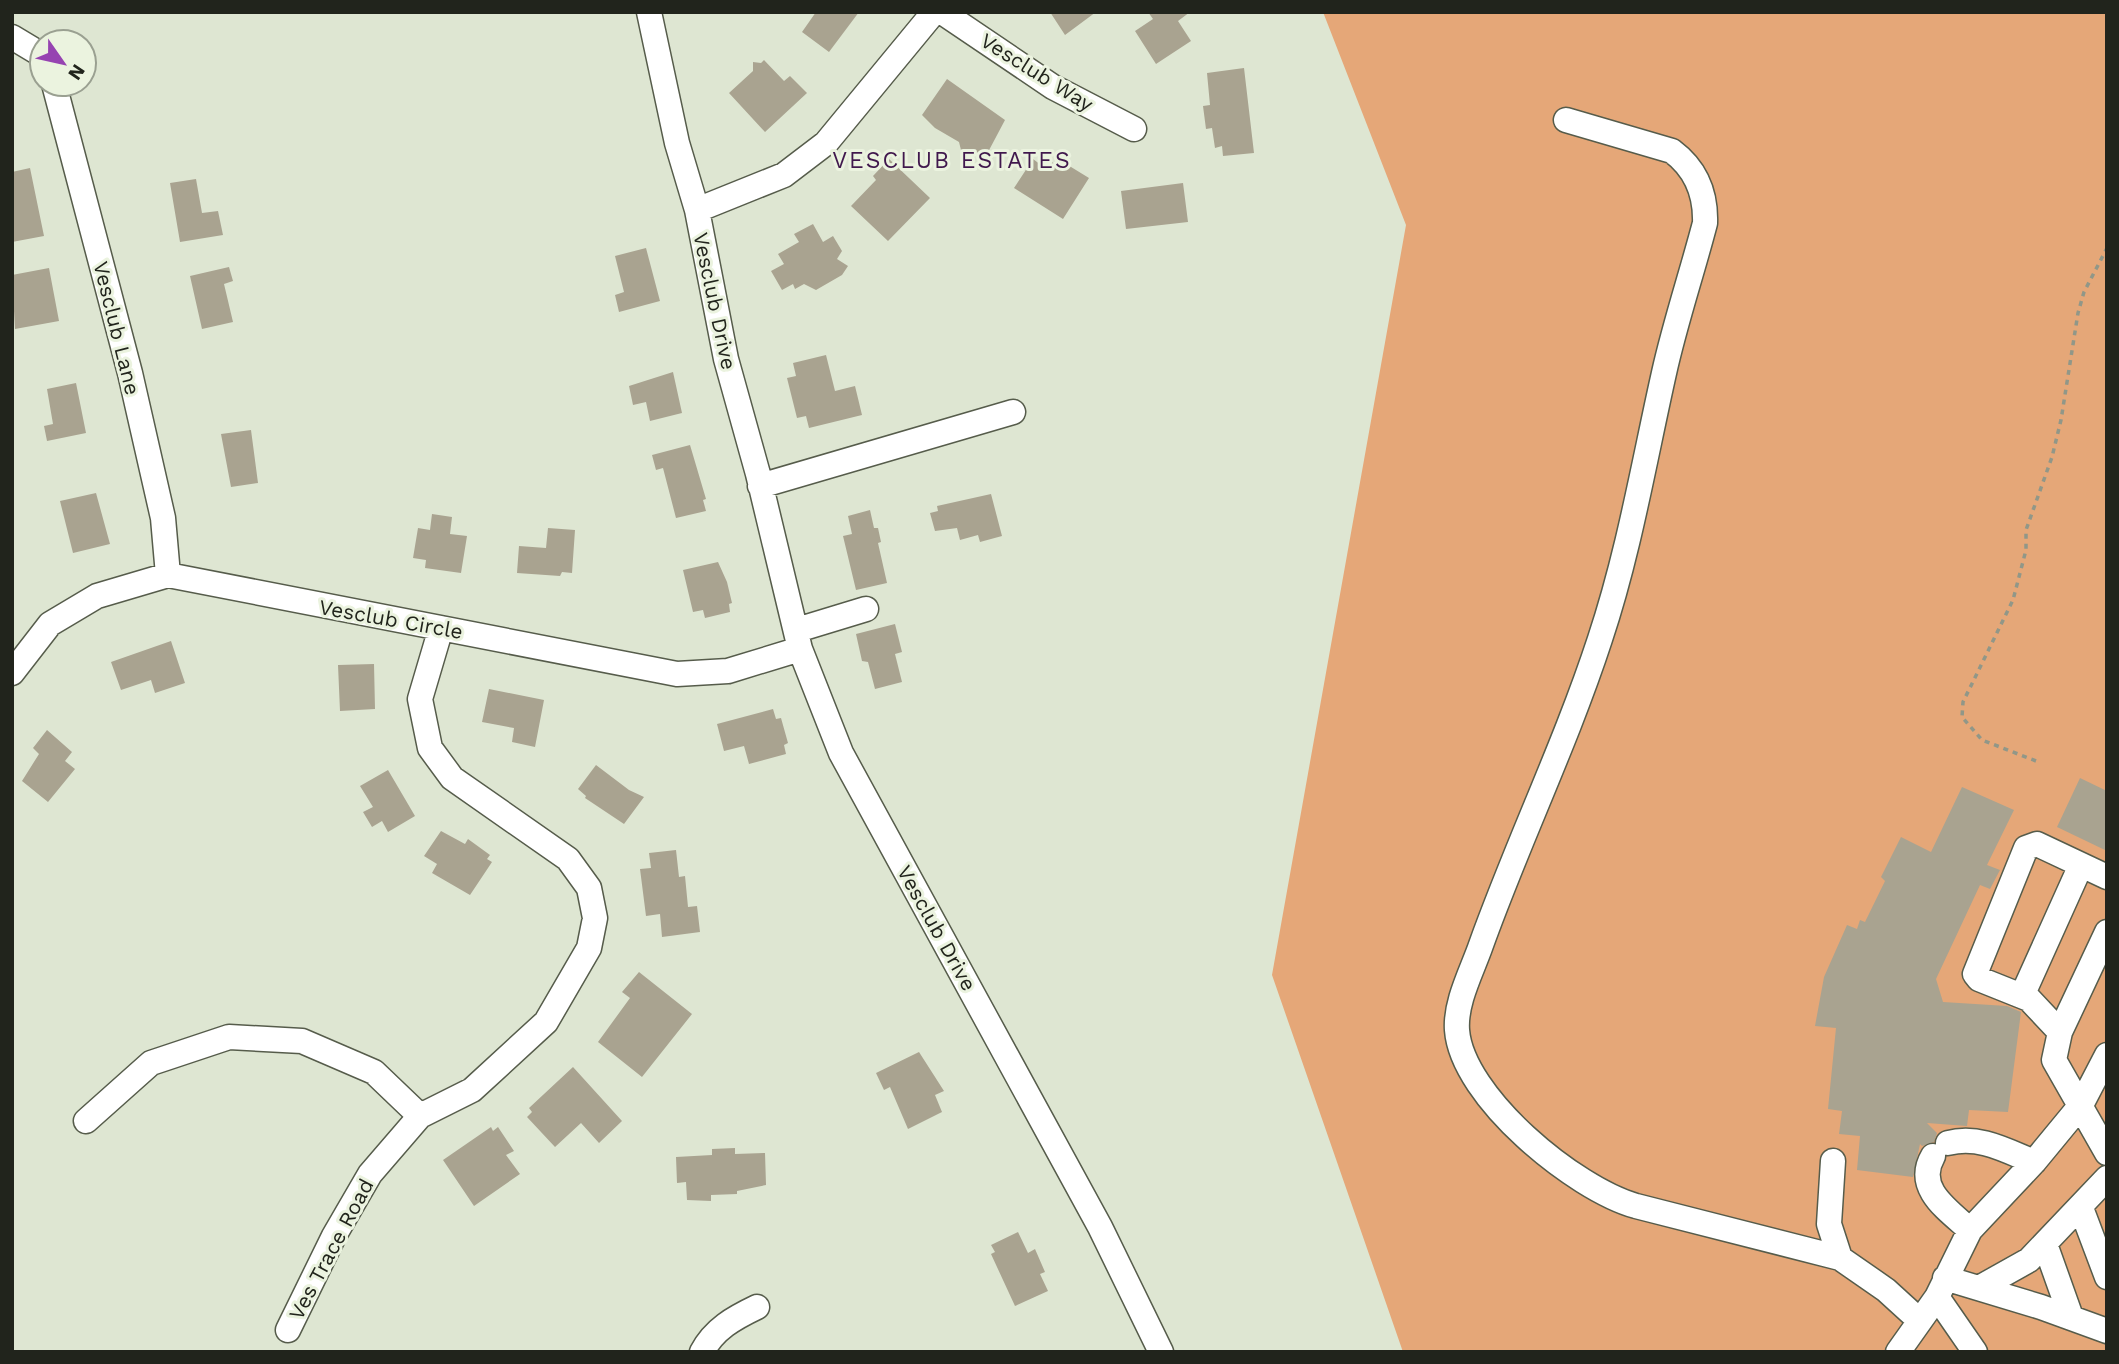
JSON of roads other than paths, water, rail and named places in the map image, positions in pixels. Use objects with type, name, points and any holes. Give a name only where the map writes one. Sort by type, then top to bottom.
[{"type":"street","name":"Vesclub Drive","points":[[649,12],[671,116],[697,210],[726,359],[799,640],[841,753],[1100,1227],[1161,1352]]},
{"type":"street","points":[[697,210],[784,175],[826,143],[934,12]]},
{"type":"street","name":"Vesclub Way","points":[[942,12],[1053,87],[1134,129]]},
{"type":"street","points":[[12,37],[28,47]]},
{"type":"street","name":"Vesclub Lane","points":[[58,98],[146,443],[163,518],[168,575]]},
{"type":"street","points":[[1566,120],[1672,151],[1686,161],[1696,176],[1705,207],[1705,223],[1669,354],[1634,512],[1601,637],[1466,988],[1457,1027],[1459,1044],[1475,1082],[1513,1125],[1605,1194],[1629,1204],[1840,1258],[1878,1284],[1920,1321]]},
{"type":"street","points":[[761,486],[1013,412]]},
{"type":"street","name":"Vesclub Circle","points":[[12,673],[50,624],[97,596],[168,575],[677,674],[728,671],[866,610]]},
{"type":"street","name":"Ves Trace Road","points":[[288,1329],[334,1236],[370,1174],[420,1116],[472,1090],[547,1022],[589,948],[595,918],[589,888],[568,859],[452,778],[430,748],[421,699],[441,628]]},
{"type":"street","points":[[2060,1032],[2029,999],[1975,974],[2026,848],[2037,844],[2107,877]]},
{"type":"street","points":[[2022,996],[2081,864]]},
{"type":"street","points":[[2107,932],[2060,1032],[2054,1060],[2107,1153]]},
{"type":"street","points":[[86,1121],[151,1063],[229,1037],[302,1041],[374,1072],[420,1116]]},
{"type":"street","points":[[1904,1348],[1941,1288],[1970,1230],[2034,1162],[2081,1105],[2107,1055]]},
{"type":"street","points":[[1970,1230],[1937,1200],[1927,1183],[1926,1167],[1940,1149],[1965,1138],[1979,1140],[2034,1162]]},
{"type":"street","points":[[1833,1161],[1829,1224],[1840,1258]]},
{"type":"street","points":[[1979,1287],[2029,1260],[2107,1178]]},
{"type":"street","points":[[2081,1208],[2107,1278]]},
{"type":"street","points":[[2045,1244],[2071,1317]]},
{"type":"street","points":[[1941,1288],[1979,1287],[2107,1331]]},
{"type":"street","points":[[1941,1288],[1975,1352]]},
{"type":"street","points":[[702,1352],[708,1339],[731,1320],[757,1307]]},
{"type":"district","name":"VESCLUB ESTATES","points":[[952,160]]}]
